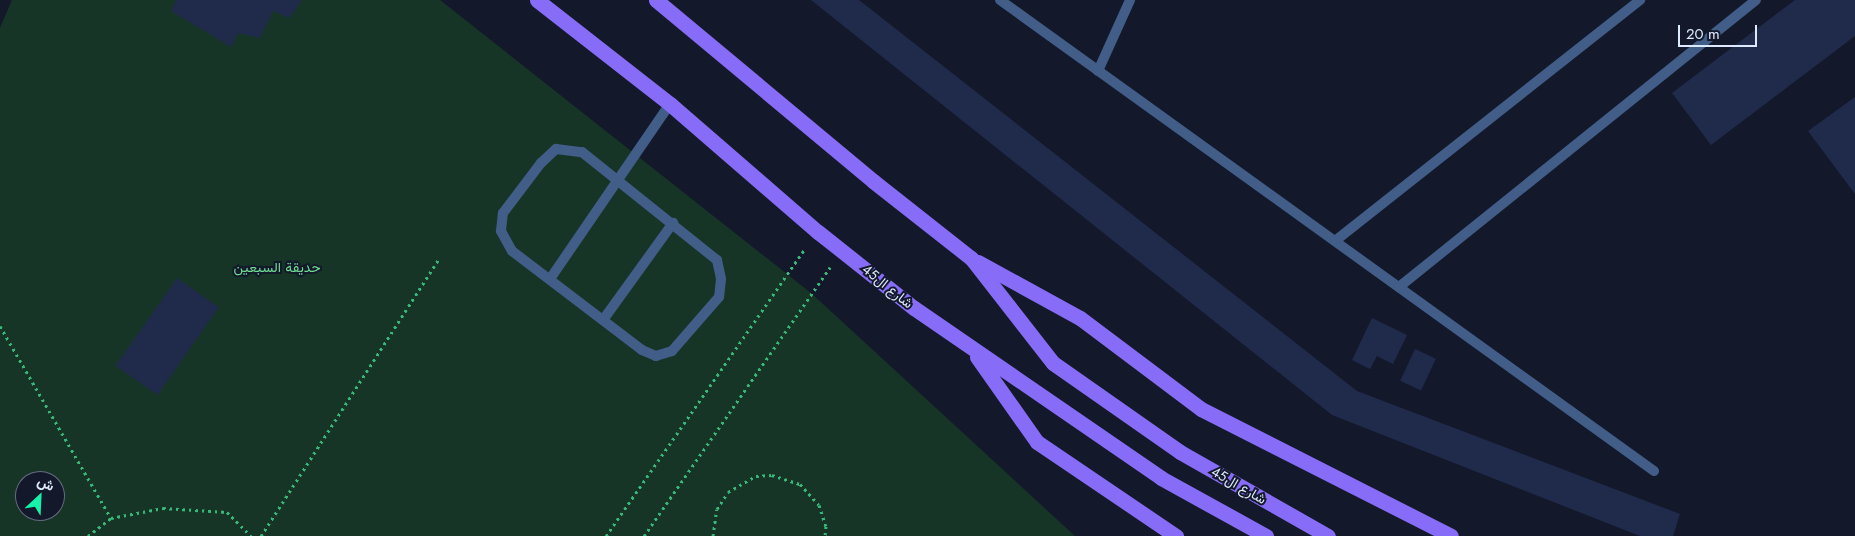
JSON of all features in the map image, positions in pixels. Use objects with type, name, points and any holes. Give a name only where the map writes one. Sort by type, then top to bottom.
[{"type":"main road","name":"شارع ال45","points":[[537,0],[670,104],[818,232],[970,347],[1161,478],[1266,536]]},
{"type":"main road","name":"شارع ال45","points":[[656,0],[873,181],[971,258],[1053,363],[1180,452],[1328,536]]},
{"type":"main road","points":[[971,258],[1080,318],[1201,409],[1451,536]]},
{"type":"main road","points":[[970,347],[1037,442],[1176,536]]},
{"type":"lane","points":[[1000,0],[1654,471]]},
{"type":"lane","points":[[1098,71],[1130,0]]},
{"type":"lane","points":[[1335,241],[1640,0]]},
{"type":"lane","points":[[1399,287],[1756,0]]},
{"type":"lane","points":[[550,279],[670,104]]},
{"type":"lane","points":[[556,148],[582,152],[674,223],[717,260],[721,279],[719,297],[672,351],[656,356],[642,350],[512,251],[501,231],[503,212],[541,162],[556,148]]},
{"type":"lane","points":[[603,320],[674,223]]},
{"type":"path","points":[[606,536],[818,232]]},
{"type":"path","points":[[644,536],[842,250]]},
{"type":"path","points":[[262,536],[439,260]]},
{"type":"path","points":[[0,326],[112,518]]},
{"type":"path","points":[[713,536],[717,509],[728,492],[756,476],[772,475],[800,484],[820,504],[826,526],[825,536]]},
{"type":"path","points":[[88,536],[112,518],[163,508],[226,512],[251,536]]},
{"type":"green space","name":"حديقة السبعين","points":[[12,0],[440,0],[811,293],[1075,536],[0,536],[0,28]]},
{"type":"building","points":[[176,0],[302,0],[289,18],[273,11],[260,38],[238,33],[231,47],[171,11]]},
{"type":"building","points":[[811,0],[859,0],[1357,391],[1680,514],[1673,536],[1640,536],[1332,415]]},
{"type":"building","points":[[1795,0],[1855,0],[1855,36],[1711,145],[1672,93]]},
{"type":"building","points":[[1855,97],[1855,194],[1808,131]]},
{"type":"building","points":[[177,278],[219,307],[157,395],[116,366]]},
{"type":"building","points":[[1372,318],[1407,335],[1393,364],[1377,356],[1370,369],[1352,360]]},
{"type":"building","points":[[1415,349],[1436,359],[1421,390],[1400,381]]}]
